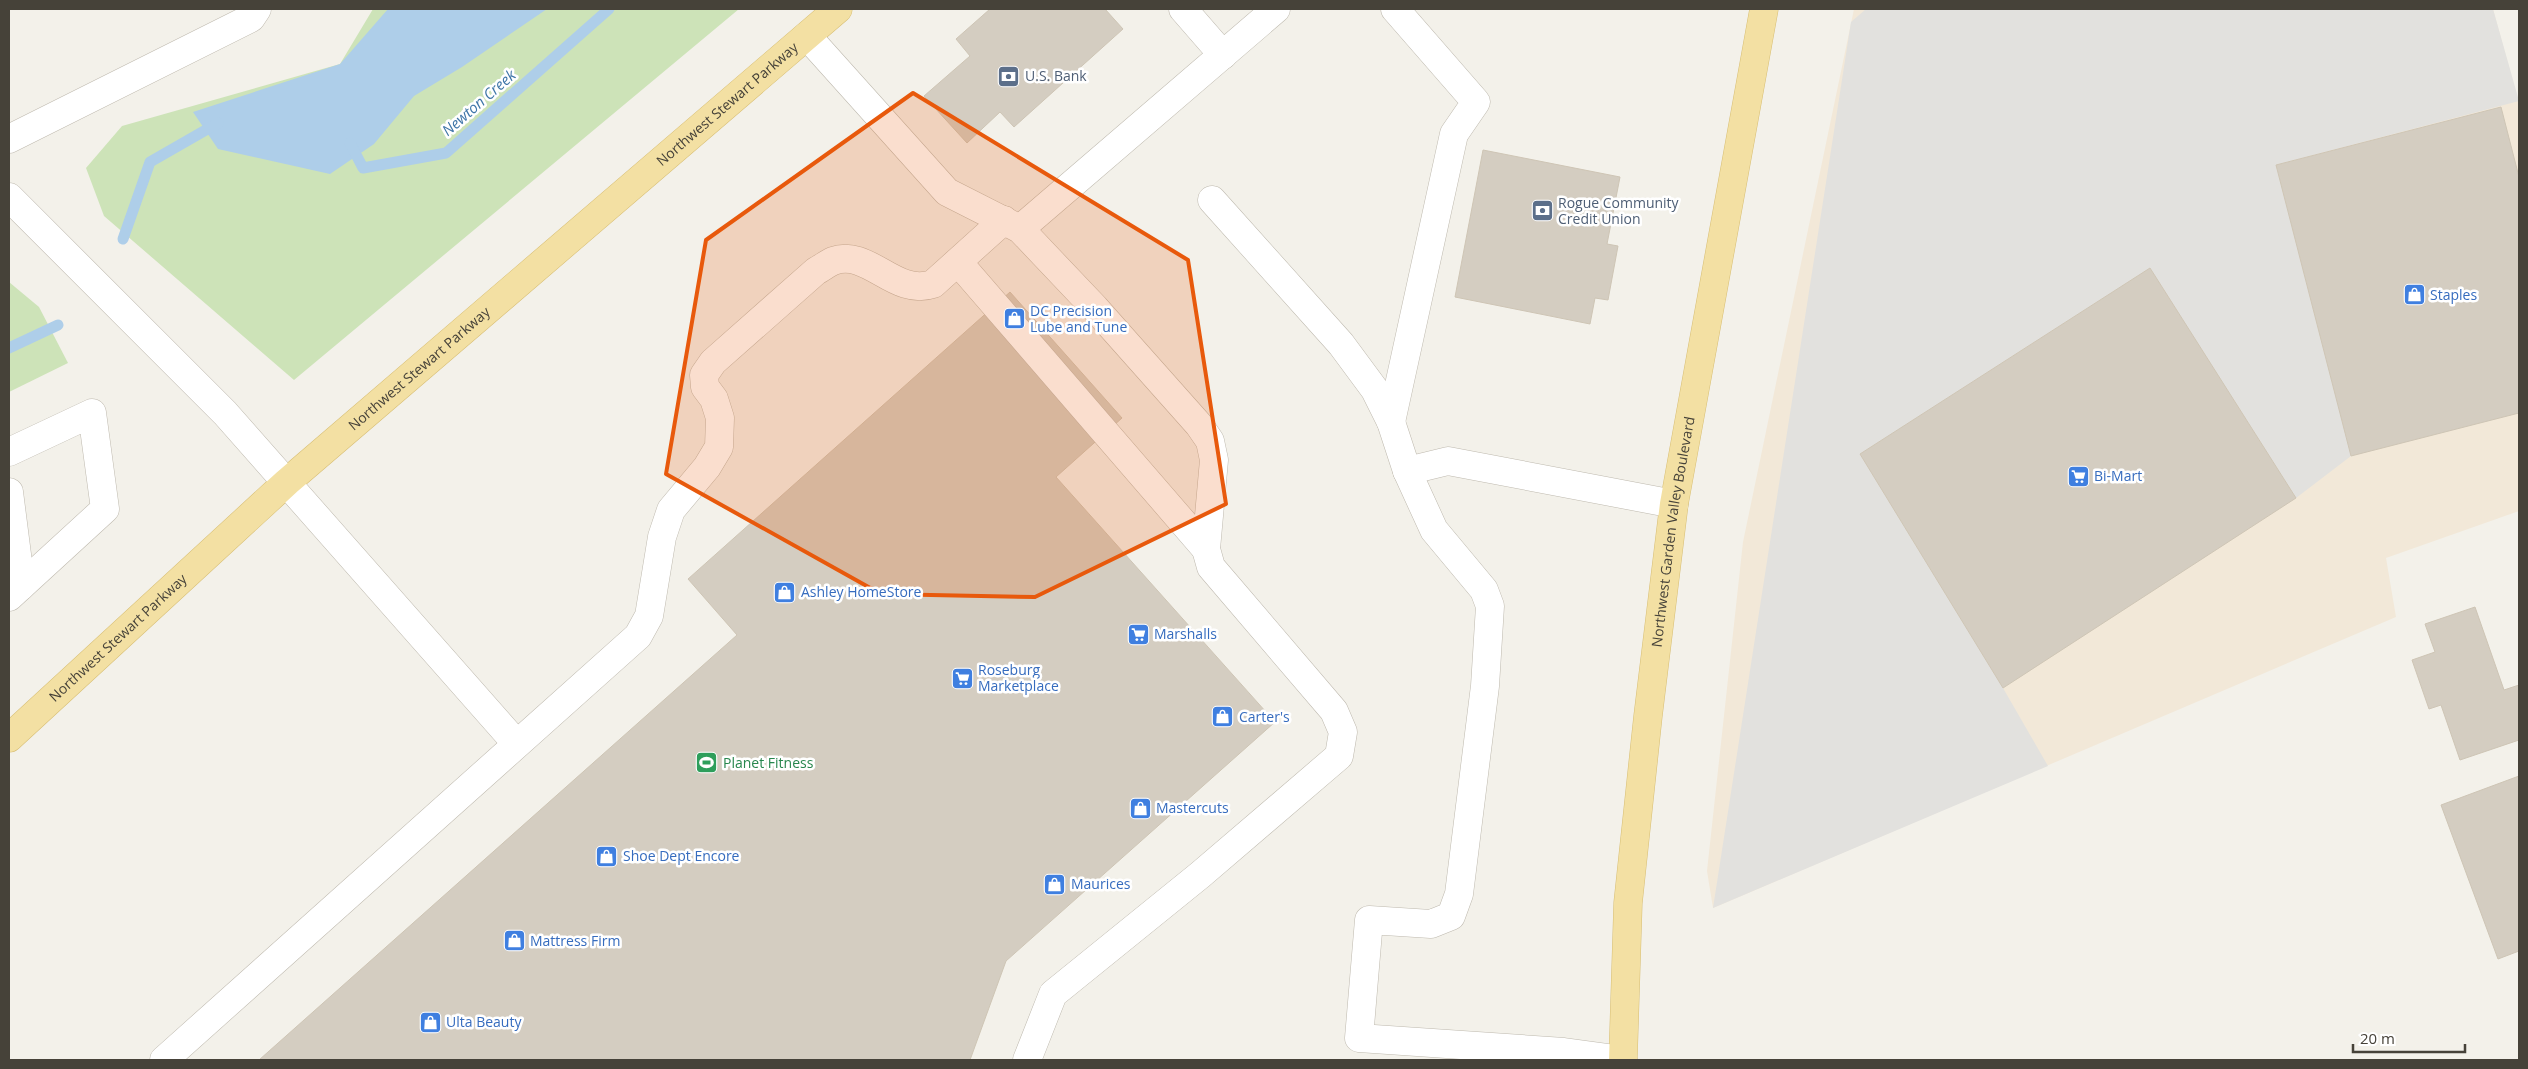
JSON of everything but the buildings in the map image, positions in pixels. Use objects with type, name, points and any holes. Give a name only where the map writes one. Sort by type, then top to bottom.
[{"type":"main road","name":"Northwest Stewart Parkway","points":[[9,738],[287,482],[838,9]]},
{"type":"main road","name":"Northwest Garden Valley Boulevard","points":[[1624,1060],[1628,903],[1648,716],[1674,504],[1764,9]]},
{"type":"lane","points":[[9,139],[251,18],[257,9]]},
{"type":"lane","points":[[1183,9],[1223,55]]},
{"type":"lane","points":[[164,1060],[516,743],[638,636],[649,616],[662,537],[671,510],[707,466],[719,447],[720,418],[714,399],[706,387],[704,375],[713,362],[816,271],[833,260],[848,258],[862,262],[894,280],[922,287],[934,284],[958,262],[1012,224],[1223,55],[1276,9]]},
{"type":"lane","points":[[1391,422],[1454,134],[1476,102],[1395,9]]},
{"type":"lane","points":[[808,36],[947,192],[1012,224],[1095,308],[1198,424],[1210,441],[1214,460],[1206,549],[1211,567],[1334,711],[1344,732],[1338,756],[1200,875],[1053,994],[1028,1060]]},
{"type":"lane","points":[[9,197],[225,413],[516,743]]},
{"type":"lane","points":[[1212,200],[1341,344],[1375,390],[1391,422],[1408,472],[1434,530],[1484,590],[1490,606],[1485,686],[1459,894],[1451,916],[1430,924],[1369,920],[1359,1049],[1564,1052],[1624,1060]]},
{"type":"lane","points":[[958,262],[1206,549]]},
{"type":"lane","points":[[9,452],[92,413],[105,510],[15,592]]},
{"type":"lane","points":[[1408,472],[1448,462],[1674,504]]},
{"type":"lane","points":[[9,492],[15,592]]},
{"type":"highlighted area","points":[[913,93],[1188,260],[1226,504],[1035,597],[881,594],[666,474],[706,240]]},
{"type":"shaded area","points":[[1854,9],[2493,9],[2519,104],[2519,511],[2386,558],[2396,617],[1713,908],[1707,871],[1743,542]]},
{"type":"shaded area","points":[[1866,9],[2493,9],[2519,101],[2276,165],[2351,456],[2296,498],[2150,268],[1860,454],[2003,688],[2048,766],[1713,908],[1851,22]]},
{"type":"green space","points":[[373,9],[739,9],[294,380],[104,216],[86,168],[122,126],[340,64]]},
{"type":"green space","points":[[9,282],[39,307],[68,363],[9,392]]},
{"type":"water","points":[[388,9],[547,9],[462,67],[414,96],[374,144],[330,174],[218,149],[193,112],[340,64]]},
{"type":"waterway","name":"Newton Creek","points":[[350,143],[363,168],[446,153],[609,9]]},
{"type":"waterway","name":"Newton Creek","points":[[123,239],[150,162],[218,123]]},
{"type":"waterway","name":"Newton Creek","points":[[9,348],[58,325]]},
{"type":"place","name":"U.S. Bank","points":[[1009,76]]},
{"type":"place","name":"Rogue Community Credit Union","points":[[1542,211]]},
{"type":"place","name":"Staples","points":[[2414,295]]},
{"type":"place","name":"DC Precision Lube and Tune","points":[[1014,319]]},
{"type":"place","name":"Bi-Mart","points":[[2078,476]]},
{"type":"place","name":"Ashley HomeStore","points":[[785,592]]},
{"type":"place","name":"Marshalls","points":[[1138,634]]},
{"type":"place","name":"Roseburg Marketplace","points":[[962,678]]},
{"type":"place","name":"Carter's","points":[[1223,717]]},
{"type":"place","name":"Planet Fitness","points":[[707,763]]},
{"type":"place","name":"Mastercuts","points":[[1140,808]]},
{"type":"place","name":"Shoe Dept Encore","points":[[607,856]]},
{"type":"place","name":"Maurices","points":[[1055,884]]},
{"type":"place","name":"Mattress Firm","points":[[514,941]]},
{"type":"place","name":"Ulta Beauty","points":[[430,1022]]}]
